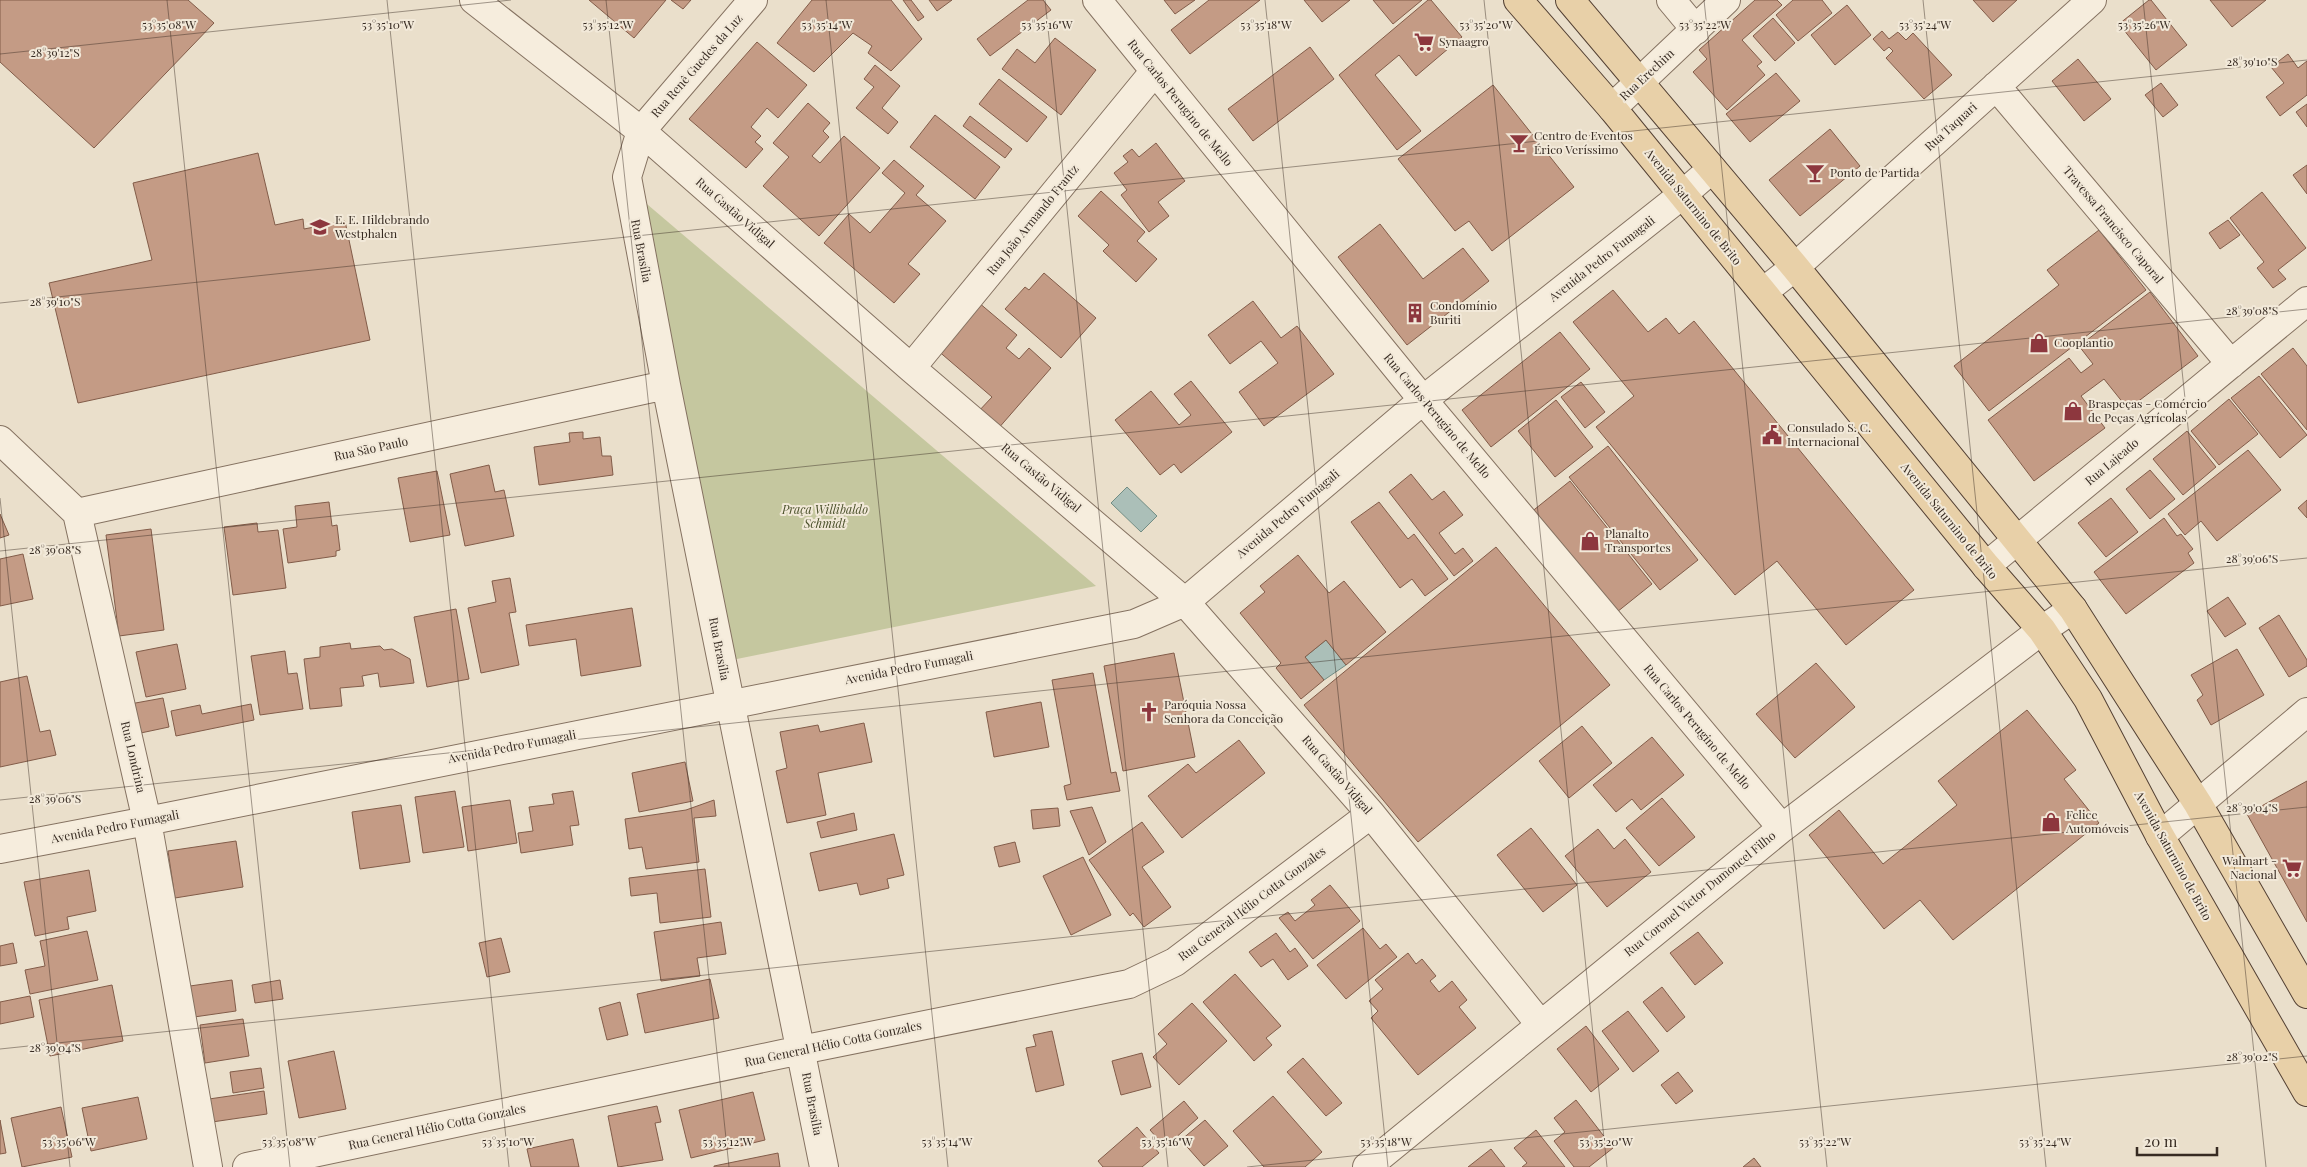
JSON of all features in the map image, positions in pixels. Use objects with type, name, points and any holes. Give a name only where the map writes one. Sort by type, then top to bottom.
[{"type":"main road","name":"Avenida Saturnino de Brito","points":[[1518,0],[1612,108],[1986,566],[2042,630],[2088,699],[2160,836],[2307,1092]]},
{"type":"main road","points":[[1570,0],[1795,267],[2019,540],[2073,609],[2198,804],[2307,994]]},
{"type":"main road","points":[[2088,699],[2116,674]]},
{"type":"street","name":"Rua Gastão Vidigal","points":[[474,0],[641,131],[911,368],[1185,602],[1371,814],[1540,1024]]},
{"type":"street","name":"Rua Renê Guedes da Luz","points":[[641,131],[753,0]]},
{"type":"street","name":"Rua Carlos Perugino de Mello","points":[[1097,0],[1423,400],[1782,828]]},
{"type":"street","points":[[1671,0],[1696,30]]},
{"type":"street","name":"Rua Erechim","points":[[1612,108],[1726,0]]},
{"type":"street","name":"Rua Taquari","points":[[1763,292],[1795,267],[2092,0]]},
{"type":"street","name":"Rua João Armando Frantz","points":[[911,368],[1154,72]]},
{"type":"street","name":"Travessa Francisco Caporal","points":[[1996,86],[2231,364]]},
{"type":"street","name":"Rua Brasília","points":[[641,131],[627,177],[666,385],[824,1167]]},
{"type":"street","name":"Avenida Pedro Fumagali","points":[[0,849],[1134,624],[1185,602],[1423,400],[1682,196],[1712,169]]},
{"type":"street","name":"Rua Lajeado","points":[[1986,566],[2307,300]]},
{"type":"street","name":"Rua São Paulo","points":[[77,512],[666,385]]},
{"type":"street","points":[[0,440],[77,512]]},
{"type":"street","name":"Rua Londrina","points":[[77,512],[147,821],[208,1167]]},
{"type":"street","name":"Rua Coronel Victor Dumoncel Filho","points":[[1367,1167],[1782,828],[2042,630],[2073,609]]},
{"type":"street","points":[[2160,836],[2307,712]]},
{"type":"street","name":"Rua General Hélio Cotta Gonzales","points":[[247,1167],[801,1050],[1130,984],[1175,962],[1371,814]]},
{"type":"green space","name":"Praça Willibaldo Schmidt","points":[[641,199],[1096,586],[727,661]]},
{"type":"water","points":[[1127,487],[1157,516],[1141,532],[1111,503]]},
{"type":"water","points":[[1326,640],[1346,665],[1324,680],[1305,657]]},
{"type":"building","points":[[0,0],[188,0],[214,23],[94,148],[0,62]]},
{"type":"building","points":[[589,0],[666,0],[634,38]]},
{"type":"building","points":[[671,0],[691,0],[683,9]]},
{"type":"building","points":[[812,0],[891,0],[922,39],[891,71],[868,53],[872,46],[853,33],[814,72],[777,43]]},
{"type":"building","points":[[903,0],[911,0],[924,17],[918,21]]},
{"type":"building","points":[[929,0],[952,0],[937,11]]},
{"type":"building","points":[[1028,0],[1043,0],[1051,10],[990,56],[977,39]]},
{"type":"building","points":[[1164,0],[1195,0],[1175,14]]},
{"type":"building","points":[[1209,0],[1260,0],[1190,54],[1171,30]]},
{"type":"building","points":[[1304,0],[1350,0],[1322,22]]},
{"type":"building","points":[[1373,0],[1422,0],[1393,24]]},
{"type":"building","points":[[1428,0],[1431,0],[1462,37],[1416,76],[1399,55],[1375,75],[1421,131],[1397,150],[1339,75]]},
{"type":"building","points":[[1755,0],[1777,0],[1782,5],[1742,40],[1762,62],[1757,66],[1765,75],[1727,110],[1693,72],[1707,59],[1699,50]]},
{"type":"building","points":[[1793,0],[1822,0],[1832,13],[1798,41],[1776,15]]},
{"type":"building","points":[[1973,0],[2017,0],[1993,22]]},
{"type":"building","points":[[2151,0],[2187,45],[2156,70],[2119,24]]},
{"type":"building","points":[[2210,0],[2266,0],[2232,27]]},
{"type":"building","points":[[1847,5],[1871,35],[1835,65],[1811,35]]},
{"type":"building","points":[[1773,18],[1795,43],[1775,61],[1753,36]]},
{"type":"building","points":[[1882,31],[1889,39],[1898,32],[1906,40],[1913,33],[1952,75],[1924,99],[1886,58],[1893,51],[1889,47],[1884,51],[1873,39]]},
{"type":"building","points":[[1055,38],[1096,70],[1061,115],[1002,69],[1017,49],[1035,63]]},
{"type":"building","points":[[757,42],[807,85],[778,118],[767,108],[751,127],[761,136],[755,142],[763,149],[746,168],[689,119]]},
{"type":"building","points":[[1310,47],[1334,79],[1253,141],[1228,109]]},
{"type":"building","points":[[2288,54],[2298,68],[2307,61],[2307,95],[2280,116],[2266,97],[2284,83],[2271,67]]},
{"type":"building","points":[[2078,59],[2111,99],[2084,121],[2052,81]]},
{"type":"building","points":[[875,65],[900,86],[882,108],[898,122],[888,134],[856,108],[874,87],[864,79]]},
{"type":"building","points":[[1776,73],[1800,101],[1750,142],[1726,114]]},
{"type":"building","points":[[999,79],[1047,117],[1027,142],[979,104]]},
{"type":"building","points":[[2161,83],[2178,105],[2163,117],[2145,95]]},
{"type":"building","points":[[1493,85],[1574,187],[1492,251],[1469,221],[1455,231],[1398,159]]},
{"type":"building","points":[[808,103],[830,123],[823,131],[829,137],[812,156],[820,163],[844,136],[880,168],[819,236],[763,186],[789,157],[773,143]]},
{"type":"building","points":[[2307,104],[2307,127],[2296,112]]},
{"type":"building","points":[[935,115],[1000,167],[975,199],[910,147]]},
{"type":"building","points":[[970,116],[1012,149],[1005,158],[963,126]]},
{"type":"building","name":"Ponto de Partida","points":[[1830,129],[1860,166],[1800,216],[1769,180]]},
{"type":"building","points":[[1156,143],[1185,181],[1158,202],[1169,216],[1149,232],[1121,195],[1127,190],[1114,173],[1128,162],[1123,156],[1132,149],[1139,157]]},
{"type":"building","points":[[258,153],[275,225],[303,219],[304,229],[345,221],[370,340],[78,403],[49,283],[152,260],[133,183]]},
{"type":"building","points":[[894,160],[924,186],[916,195],[946,221],[908,264],[920,274],[894,303],[824,243],[849,214],[870,233],[905,193],[882,173]]},
{"type":"building","points":[[2307,165],[2307,194],[2293,175]]},
{"type":"building","points":[[1101,191],[1145,232],[1137,241],[1157,259],[1136,282],[1103,251],[1109,245],[1078,216]]},
{"type":"building","points":[[2262,192],[2306,248],[2278,270],[2286,279],[2273,288],[2257,268],[2264,262],[2230,218]]},
{"type":"building","points":[[2228,220],[2240,235],[2220,249],[2209,233]]},
{"type":"building","name":"Condomínio Buriti","points":[[1380,224],[1423,279],[1463,248],[1489,281],[1407,345],[1338,257]]},
{"type":"building","points":[[2099,230],[2146,290],[1989,411],[1954,366],[2059,285],[2047,270]]},
{"type":"building","points":[[1044,273],[1096,318],[1061,358],[1005,309],[1025,287],[1029,290]]},
{"type":"building","points":[[1613,290],[1648,332],[1666,318],[1679,334],[1694,321],[1914,590],[1846,645],[1777,561],[1735,595],[1596,427],[1634,396],[1573,322]]},
{"type":"building","points":[[2150,292],[2198,356],[2128,409],[2104,379],[2081,396],[2105,428],[2034,481],[1988,420],[2069,358],[2081,373],[2093,364],[2079,346]]},
{"type":"building","points":[[1253,301],[1281,338],[1297,326],[1334,374],[1264,426],[1239,392],[1278,363],[1261,341],[1230,364],[1208,335]]},
{"type":"building","points":[[978,302],[1017,335],[1006,348],[1019,359],[1029,348],[1051,368],[997,430],[977,413],[992,397],[936,349]]},
{"type":"building","points":[[1560,332],[1590,369],[1491,447],[1462,410]]},
{"type":"building","points":[[2293,348],[2307,366],[2307,430],[2261,374]]},
{"type":"building","points":[[2259,376],[2307,435],[2280,458],[2231,398]]},
{"type":"building","points":[[1191,381],[1232,432],[1181,473],[1174,464],[1160,475],[1115,420],[1151,391],[1179,425],[1191,415],[1174,394]]},
{"type":"building","points":[[1581,382],[1605,412],[1585,428],[1561,397]]},
{"type":"building","points":[[2229,399],[2258,434],[2219,465],[2191,431]]},
{"type":"building","points":[[1556,400],[1593,447],[1555,477],[1518,431]]},
{"type":"building","points":[[2187,431],[2216,467],[2183,495],[2153,459]]},
{"type":"building","points":[[583,432],[583,439],[600,437],[602,456],[611,456],[613,475],[539,485],[534,447],[570,442],[569,433]]},
{"type":"building","points":[[1608,446],[1698,560],[1660,590],[1569,477]]},
{"type":"building","points":[[2248,450],[2281,490],[2217,541],[2201,521],[2185,535],[2168,514]]},
{"type":"building","points":[[489,465],[495,492],[504,490],[514,536],[465,546],[450,474]]},
{"type":"building","points":[[2150,470],[2175,499],[2150,519],[2126,489]]},
{"type":"building","points":[[437,471],[450,535],[410,542],[398,478]]},
{"type":"building","points":[[1411,474],[1432,500],[1444,491],[1463,515],[1439,533],[1455,554],[1463,548],[1473,561],[1454,576],[1389,492]]},
{"type":"building","points":[[1570,481],[1652,584],[1612,616],[1530,513]]},
{"type":"building","points":[[2111,498],[2138,532],[2106,557],[2078,523]]},
{"type":"building","points":[[2307,500],[2307,518],[2298,508]]},
{"type":"building","points":[[329,502],[332,526],[337,525],[340,550],[336,551],[336,556],[288,563],[283,529],[297,527],[295,506]]},
{"type":"building","points":[[1379,502],[1408,539],[1414,534],[1448,579],[1425,596],[1412,579],[1400,588],[1351,522]]},
{"type":"building","points":[[0,514],[9,535],[0,538]]},
{"type":"building","points":[[2164,518],[2177,536],[2181,534],[2193,549],[2188,553],[2194,563],[2126,614],[2094,572]]},
{"type":"building","points":[[257,523],[258,532],[278,530],[286,588],[233,595],[224,527]]},
{"type":"building","points":[[151,529],[164,630],[119,636],[106,535]]},
{"type":"building","points":[[1496,547],[1610,685],[1418,842],[1304,705]]},
{"type":"building","points":[[23,554],[33,599],[0,606],[0,559]]},
{"type":"building","points":[[1298,555],[1329,593],[1344,581],[1386,632],[1346,665],[1326,640],[1305,657],[1324,680],[1301,699],[1276,668],[1281,663],[1240,613],[1265,592],[1260,586]]},
{"type":"building","points":[[510,578],[516,612],[509,613],[519,665],[481,673],[468,608],[496,602],[492,581]]},
{"type":"building","points":[[2228,597],[2246,624],[2225,637],[2207,611]]},
{"type":"building","points":[[632,608],[641,666],[581,676],[576,639],[529,646],[526,625]]},
{"type":"building","points":[[456,609],[469,679],[427,687],[414,617]]},
{"type":"building","points":[[2279,615],[2307,660],[2307,666],[2289,677],[2259,628]]},
{"type":"building","points":[[350,643],[351,649],[380,646],[384,650],[392,649],[410,659],[414,683],[380,687],[378,673],[362,676],[364,686],[340,688],[342,706],[310,709],[304,659],[320,657],[320,647]]},
{"type":"building","points":[[177,644],[186,689],[146,697],[136,652]]},
{"type":"building","points":[[2237,649],[2264,695],[2211,725],[2197,700],[2203,695],[2191,675]]},
{"type":"building","points":[[285,651],[288,674],[297,673],[303,709],[260,715],[251,656]]},
{"type":"building","name":"Paróquia Nossa Senhora da Conceição","points":[[1174,653],[1195,757],[1123,771],[1104,666]]},
{"type":"building","points":[[1816,663],[1855,707],[1795,758],[1756,714]]},
{"type":"building","points":[[1093,673],[1111,773],[1116,772],[1120,791],[1067,800],[1064,786],[1071,784],[1052,680]]},
{"type":"building","points":[[27,676],[40,732],[50,730],[56,755],[0,767],[0,682]]},
{"type":"building","points":[[163,698],[169,727],[136,734],[130,704]]},
{"type":"building","points":[[1041,702],[1049,747],[994,757],[986,712]]},
{"type":"building","points":[[251,704],[254,720],[176,736],[171,711],[200,705],[202,714]]},
{"type":"building","points":[[2027,710],[2076,770],[2064,779],[2099,823],[1953,940],[1920,900],[1884,929],[1809,835],[1839,810],[1883,864],[1957,805],[1938,781]]},
{"type":"building","points":[[864,723],[872,762],[818,773],[826,815],[787,823],[776,771],[787,768],[780,732],[818,725],[820,732]]},
{"type":"building","points":[[1582,726],[1612,763],[1569,798],[1539,761]]},
{"type":"building","points":[[1652,737],[1684,775],[1641,810],[1632,799],[1616,812],[1593,785]]},
{"type":"building","points":[[1239,740],[1265,773],[1182,838],[1148,796],[1188,764],[1196,773]]},
{"type":"building","points":[[685,762],[693,801],[639,812],[632,773]]},
{"type":"building","name":"Walmart - Nacional","points":[[2307,781],[2307,922],[2247,814]]},
{"type":"building","points":[[455,791],[464,847],[423,853],[415,797]]},
{"type":"building","points":[[573,791],[579,825],[570,826],[573,845],[521,853],[518,833],[533,831],[529,807],[554,804],[552,794]]},
{"type":"building","points":[[1662,798],[1695,837],[1659,866],[1626,828]]},
{"type":"building","points":[[510,800],[517,843],[468,851],[462,807]]},
{"type":"building","points":[[714,800],[716,816],[694,818],[699,862],[646,869],[642,847],[629,849],[625,819],[686,810]]},
{"type":"building","points":[[401,805],[410,862],[360,869],[352,812]]},
{"type":"building","points":[[1092,807],[1106,842],[1089,855],[1070,811]]},
{"type":"building","points":[[1058,808],[1060,826],[1033,829],[1031,810]]},
{"type":"building","points":[[854,813],[857,830],[821,838],[817,822]]},
{"type":"building","points":[[1142,822],[1164,852],[1142,867],[1171,907],[1144,927],[1133,913],[1130,916],[1089,860]]},
{"type":"building","points":[[1531,828],[1577,885],[1543,912],[1497,855]]},
{"type":"building","points":[[1598,829],[1614,849],[1625,839],[1651,872],[1607,907],[1565,856]]},
{"type":"building","points":[[894,834],[904,875],[887,879],[889,888],[860,895],[857,883],[819,891],[810,853]]},
{"type":"building","points":[[236,841],[243,887],[175,898],[168,851]]},
{"type":"building","points":[[1015,842],[1020,862],[999,867],[994,847]]},
{"type":"building","points":[[1083,857],[1111,915],[1071,935],[1043,876]]},
{"type":"building","points":[[705,869],[711,917],[660,923],[657,893],[631,896],[629,878]]},
{"type":"building","points":[[89,870],[96,911],[67,917],[69,929],[35,936],[24,882]]},
{"type":"building","points":[[1330,885],[1360,921],[1313,959],[1279,918],[1288,912],[1295,921],[1315,905],[1311,900]]},
{"type":"building","points":[[721,922],[726,954],[697,958],[700,976],[661,981],[654,932]]},
{"type":"building","points":[[1363,928],[1380,949],[1386,944],[1397,957],[1346,999],[1317,965]]},
{"type":"building","points":[[87,931],[98,980],[30,994],[25,970],[45,966],[40,941]]},
{"type":"building","points":[[1698,932],[1723,963],[1695,985],[1670,953]]},
{"type":"building","points":[[1276,933],[1290,952],[1295,948],[1308,966],[1288,980],[1273,959],[1261,967],[1249,952]]},
{"type":"building","points":[[501,938],[510,972],[487,977],[479,943]]},
{"type":"building","points":[[13,943],[17,963],[0,966],[0,946]]},
{"type":"building","points":[[1408,953],[1416,964],[1422,959],[1436,976],[1430,981],[1439,992],[1452,981],[1467,1000],[1459,1007],[1476,1028],[1418,1075],[1371,1018],[1378,1011],[1369,1001],[1383,989],[1375,980]]},
{"type":"building","points":[[1235,974],[1281,1026],[1266,1038],[1272,1045],[1254,1061],[1203,1002]]},
{"type":"building","points":[[710,979],[719,1018],[645,1033],[637,994]]},
{"type":"building","points":[[232,980],[236,1011],[194,1017],[190,986]]},
{"type":"building","points":[[280,980],[283,999],[255,1003],[252,985]]},
{"type":"building","points":[[112,985],[123,1041],[50,1056],[39,1000]]},
{"type":"building","points":[[1662,987],[1685,1017],[1667,1032],[1643,1002]]},
{"type":"building","points":[[30,996],[34,1017],[0,1024],[0,1002]]},
{"type":"building","points":[[620,1002],[628,1035],[607,1040],[599,1008]]},
{"type":"building","points":[[1192,1003],[1227,1041],[1179,1085],[1153,1057],[1167,1044],[1158,1034]]},
{"type":"building","points":[[1628,1011],[1659,1051],[1633,1072],[1602,1031]]},
{"type":"building","points":[[243,1019],[249,1056],[205,1063],[200,1025]]},
{"type":"building","points":[[1586,1026],[1619,1069],[1591,1092],[1557,1049]]},
{"type":"building","points":[[1052,1031],[1064,1085],[1036,1092],[1026,1048],[1036,1046],[1033,1035]]},
{"type":"building","points":[[334,1051],[346,1109],[299,1118],[288,1061]]},
{"type":"building","points":[[1142,1053],[1151,1087],[1121,1095],[1112,1061]]},
{"type":"building","points":[[1303,1058],[1342,1103],[1326,1116],[1287,1072]]},
{"type":"building","points":[[261,1068],[264,1088],[233,1093],[230,1072]]},
{"type":"building","points":[[1678,1072],[1693,1091],[1676,1104],[1661,1085]]},
{"type":"building","points":[[264,1091],[267,1114],[212,1122],[209,1099]]},
{"type":"building","points":[[753,1092],[765,1140],[691,1158],[679,1110]]},
{"type":"building","points":[[1273,1096],[1322,1152],[1305,1167],[1264,1167],[1233,1131]]},
{"type":"building","points":[[138,1097],[147,1139],[91,1151],[82,1108]]},
{"type":"building","points":[[1576,1100],[1613,1148],[1589,1167],[1574,1167],[1554,1141],[1565,1132],[1554,1118]]},
{"type":"building","points":[[1184,1101],[1198,1118],[1165,1147],[1150,1130]]},
{"type":"building","points":[[657,1106],[661,1122],[655,1123],[663,1160],[618,1167],[608,1116]]},
{"type":"building","points":[[61,1107],[72,1157],[22,1167],[11,1118]]},
{"type":"building","points":[[0,1120],[6,1153],[0,1154]]},
{"type":"building","points":[[1205,1120],[1228,1146],[1204,1166],[1181,1140]]},
{"type":"building","points":[[1137,1127],[1159,1153],[1142,1167],[1103,1167],[1098,1161]]},
{"type":"building","points":[[1536,1130],[1565,1167],[1522,1167],[1527,1163],[1514,1148]]},
{"type":"building","points":[[573,1139],[579,1167],[531,1167],[527,1149]]},
{"type":"building","points":[[1491,1149],[1505,1167],[1468,1167]]},
{"type":"building","points":[[778,1153],[780,1167],[714,1167],[714,1166]]},
{"type":"building","points":[[1754,1158],[1761,1167],[1743,1167]]},
{"type":"place","name":"Synaagro","points":[[1424,42]]},
{"type":"place","name":"Centro de Eventos Érico Veríssimo","points":[[1519,143]]},
{"type":"place","name":"Ponto de Partida","points":[[1815,173]]},
{"type":"place","name":"E. E. Hildebrando Westphalen","points":[[320,227]]},
{"type":"place","name":"Condomínio Buriti","points":[[1415,313]]},
{"type":"place","name":"Cooplantio","points":[[2039,343]]},
{"type":"place","name":"Braspeças - Comércio de Peças Agrícolas","points":[[2073,411]]},
{"type":"place","name":"Consulado S. C. Internacional","points":[[1772,435]]},
{"type":"place","name":"Planalto Transportes","points":[[1590,541]]},
{"type":"place","name":"Paróquia Nossa Senhora da Conceição","points":[[1149,712]]},
{"type":"place","name":"Felice Automóveis","points":[[2051,822]]},
{"type":"place","name":"Walmart - Nacional","points":[[2292,868]]}]
